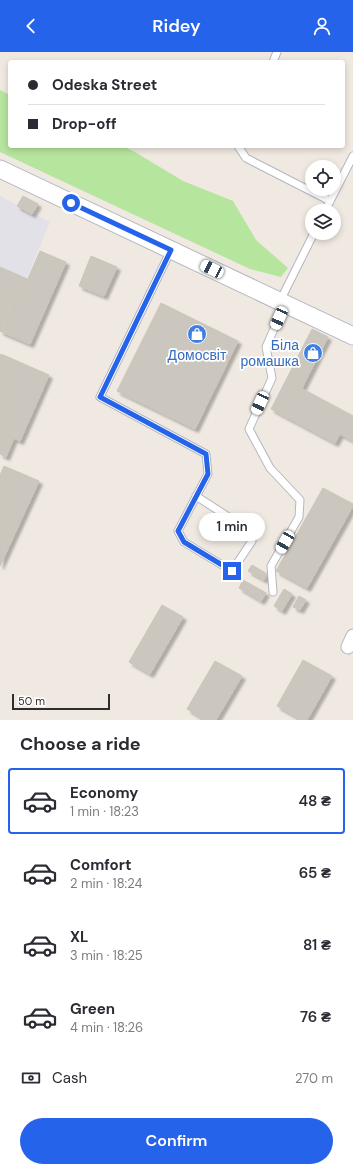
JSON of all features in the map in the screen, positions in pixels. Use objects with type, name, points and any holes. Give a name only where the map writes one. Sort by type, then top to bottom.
[{"type":"street","points":[[0,169],[353,336]]},
{"type":"lane","points":[[239,148],[246,158],[330,201]]},
{"type":"lane","points":[[328,204],[353,156]]},
{"type":"lane","points":[[273,592],[271,566],[299,517],[300,500],[270,468],[249,429],[272,378],[266,347],[283,303],[311,240]]},
{"type":"lane","points":[[171,250],[100,397],[206,454],[208,474],[196,496],[178,531],[184,542],[232,571],[252,541],[244,527],[196,496]]},
{"type":"shaded area","points":[[0,196],[50,222],[4,333],[0,331]]},
{"type":"green space","points":[[0,90],[8,94],[8,148],[126,148],[183,181],[233,201],[256,240],[288,268],[281,277],[250,269],[0,152]]},
{"type":"building","points":[[23,196],[38,204],[32,214],[17,206]]},
{"type":"building","points":[[40,251],[66,262],[30,344],[4,333]]},
{"type":"building","points":[[91,256],[117,267],[104,296],[79,286]]},
{"type":"building","points":[[0,267],[27,279],[4,333],[0,331]]},
{"type":"building","points":[[161,303],[238,341],[195,429],[117,391]]},
{"type":"building","points":[[312,329],[328,337],[302,388],[286,380]]},
{"type":"building","points":[[1,354],[49,375],[20,441],[0,432]]},
{"type":"building","points":[[286,380],[353,416],[353,441],[340,434],[335,443],[271,409]]},
{"type":"building","points":[[0,432],[14,438],[6,457],[0,454]]},
{"type":"building","points":[[4,466],[39,481],[0,566],[0,475]]},
{"type":"building","points":[[323,488],[353,504],[353,506],[307,588],[276,571]]},
{"type":"building","points":[[252,565],[267,574],[264,580],[248,571]]},
{"type":"building","points":[[243,580],[266,593],[261,601],[239,588]]},
{"type":"building","points":[[284,589],[292,594],[282,611],[274,606]]},
{"type":"building","points":[[299,596],[306,600],[300,610],[293,607]]},
{"type":"building","points":[[162,605],[183,617],[150,674],[129,662]]},
{"type":"building","points":[[303,660],[332,676],[307,720],[302,720],[277,706]]},
{"type":"building","points":[[215,661],[242,676],[216,720],[205,720],[187,709]]},
{"type":"place","name":"Домосвіт","points":[[197,334]]},
{"type":"place","name":"Біла ромашка","points":[[313,353]]},
{"type":"route","points":[[71,203],[171,250],[100,397],[206,454],[208,474],[178,531],[184,542],[232,571]]}]
